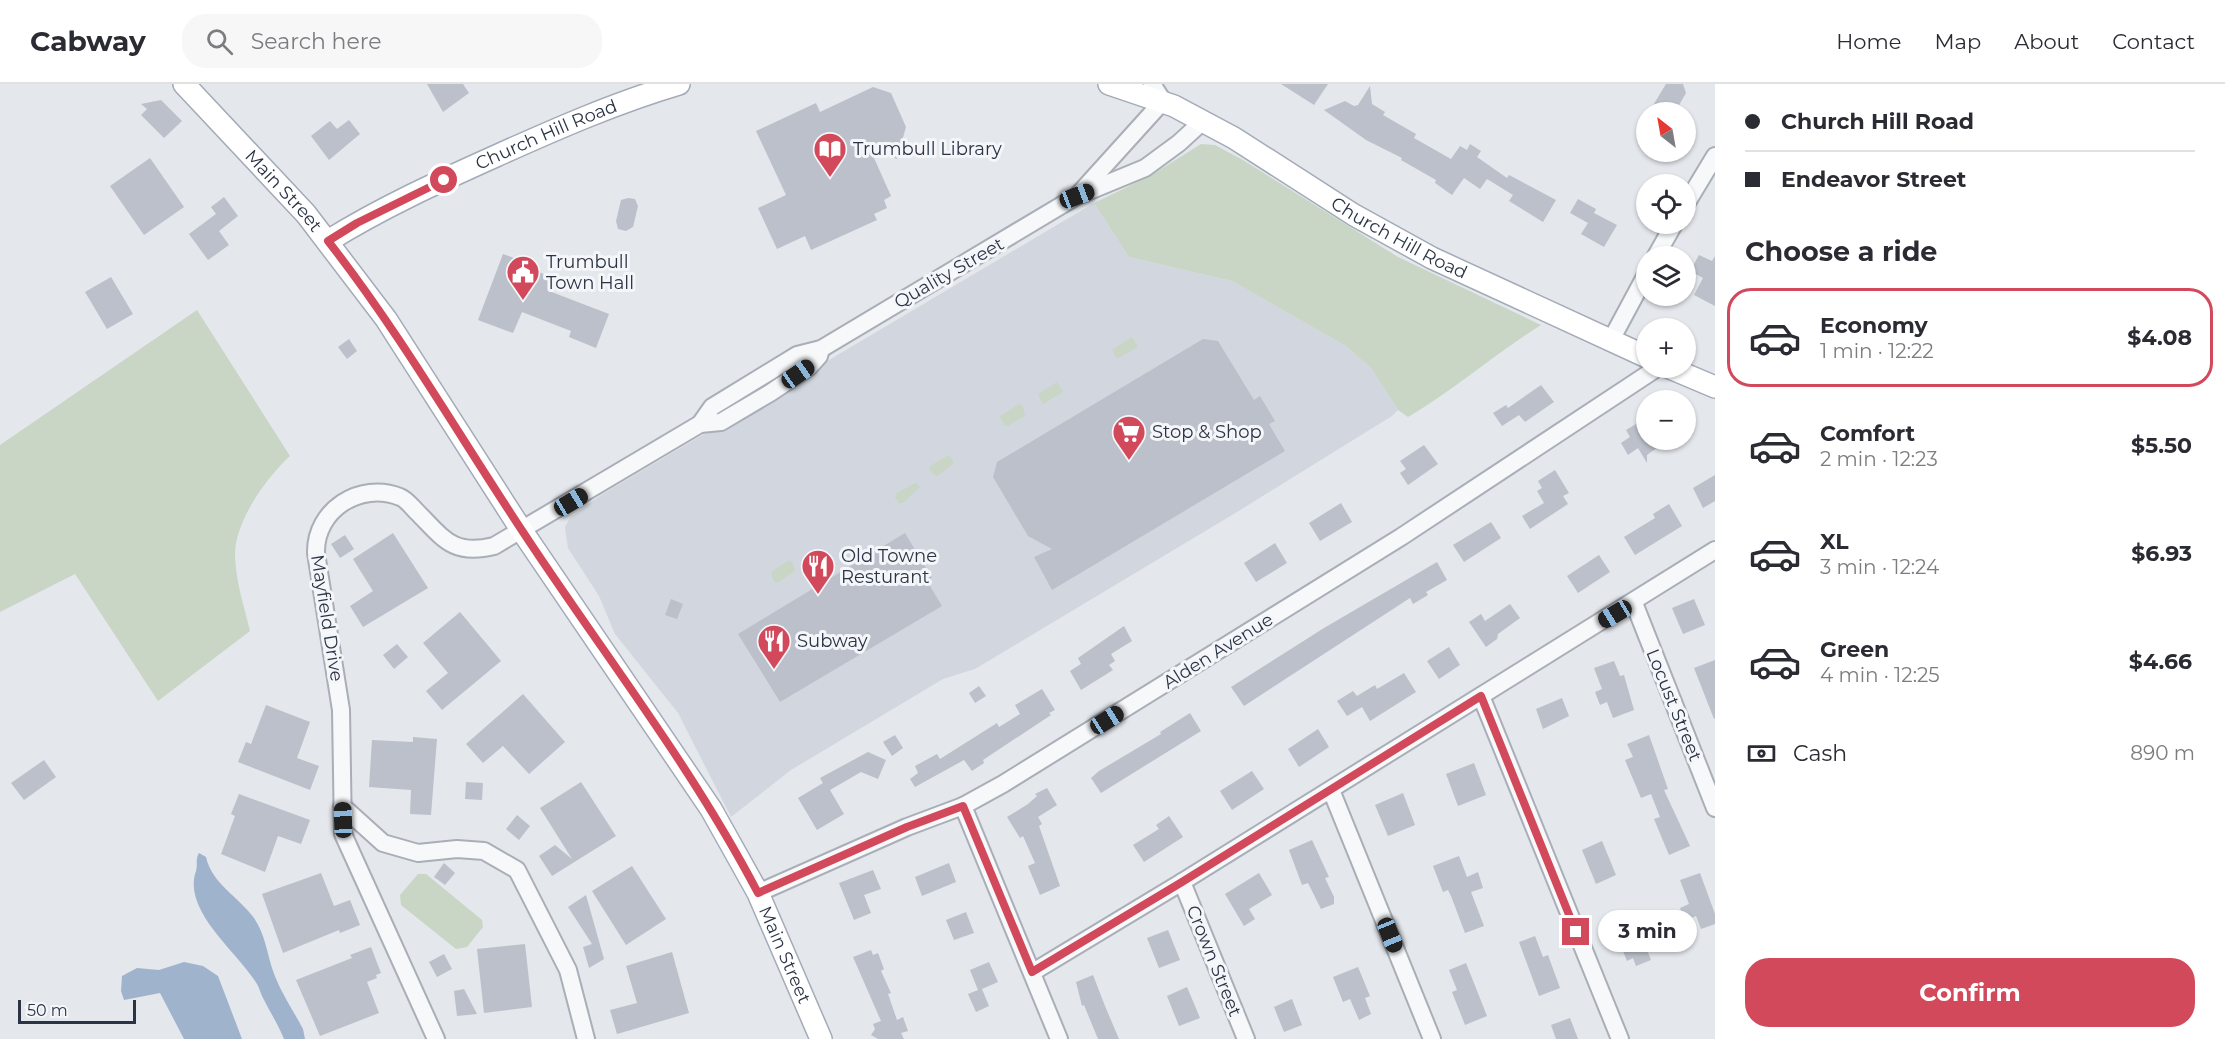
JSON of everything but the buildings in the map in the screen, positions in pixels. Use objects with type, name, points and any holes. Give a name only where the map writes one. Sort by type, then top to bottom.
[{"type":"main road","name":"Main Street","points":[[184,84],[328,241],[391,327],[522,531],[697,786],[758,893],[821,1039]]},
{"type":"main road","name":"Church Hill Road","points":[[328,241],[357,223],[457,174],[639,90],[679,84]]},
{"type":"main road","name":"Church Hill Road","points":[[1109,84],[1157,92],[1385,233],[1491,287],[1636,352]]},
{"type":"main road","points":[[1694,378],[1715,387]]},
{"type":"street","name":"Quality Street","points":[[1077,196],[1157,92]]},
{"type":"street","name":"Quality Street","points":[[522,531],[700,424],[712,407],[797,355],[821,349],[1077,196],[1145,168],[1203,121]]},
{"type":"street","points":[[1696,187],[1715,156]]},
{"type":"street","points":[[1611,340],[1636,293]]},
{"type":"street","name":"Quality Street","points":[[700,424],[721,422],[770,393],[809,367],[819,356],[821,349]]},
{"type":"street","points":[[761,378],[770,393]]},
{"type":"street","name":"Alden Avenue","points":[[758,893],[907,827],[963,806],[1049,756],[1401,537],[1642,378]]},
{"type":"street","name":"Mayfield Drive","points":[[436,1039],[343,834],[344,755],[341,710],[316,553],[316,539],[321,525],[339,504],[353,497],[387,494],[402,497],[449,543],[463,549],[475,550],[494,546],[522,531]]},
{"type":"street","points":[[1032,972],[1634,603],[1715,550]]},
{"type":"street","name":"Locust Street","points":[[1634,603],[1715,808]]},
{"type":"street","points":[[1481,696],[1620,1039]]},
{"type":"street","points":[[1331,790],[1432,1039]]},
{"type":"street","points":[[342,806],[383,843],[418,853],[457,849],[483,851],[517,870],[568,970],[586,1039]]},
{"type":"street","points":[[963,806],[1059,1039]]},
{"type":"street","name":"Crown Street","points":[[1182,882],[1246,1039]]},
{"type":"shaded area","points":[[1094,203],[1129,257],[1232,281],[1346,346],[1371,368],[1398,410],[1392,416],[1237,512],[975,669],[943,679],[791,770],[731,817],[678,713],[615,634],[599,596],[568,548],[565,527],[570,518],[601,495]]},
{"type":"green space","points":[[1201,144],[1215,145],[1243,160],[1398,257],[1541,325],[1408,417],[1398,410],[1371,368],[1346,346],[1232,281],[1129,257],[1094,203],[1150,176]]},
{"type":"green space","points":[[197,310],[290,456],[271,476],[254,500],[237,540],[236,573],[250,631],[158,701],[75,574],[0,612],[0,445]]},
{"type":"green space","points":[[1132,337],[1138,347],[1117,359],[1112,350]]},
{"type":"green space","points":[[1057,382],[1063,392],[1043,404],[1038,394]]},
{"type":"green space","points":[[1019,404],[1023,406],[1025,416],[1008,426],[1004,425],[1000,416]]},
{"type":"green space","points":[[949,455],[954,463],[938,476],[934,475],[929,469],[930,466]]},
{"type":"green space","points":[[915,483],[920,487],[903,503],[899,503],[895,497],[897,493]]},
{"type":"green space","points":[[788,561],[792,562],[795,571],[777,583],[774,582],[771,572]]},
{"type":"green space","points":[[418,874],[426,874],[482,920],[483,927],[467,947],[456,949],[401,905],[400,895]]},
{"type":"water","points":[[199,853],[206,857],[209,867],[220,883],[248,910],[258,924],[276,978],[303,1029],[305,1039],[284,1039],[256,983],[204,915],[194,886]]},
{"type":"water","points":[[184,962],[203,966],[218,976],[242,1039],[184,1039],[160,993],[124,1000],[121,991],[122,976],[137,968],[159,970]]},
{"type":"place","name":"Trumbull Library","points":[[830,178]]},
{"type":"place","name":"Trumbull Town Hall","points":[[523,301]]},
{"type":"place","name":"Stop & Shop","points":[[1129,461]]},
{"type":"place","name":"Old Towne Resturant","points":[[818,595]]},
{"type":"place","name":"Subway","points":[[774,670]]},
{"type":"route","points":[[444,180],[357,223],[328,241],[386,319],[522,531],[697,786],[758,893],[907,827],[963,806],[1032,972],[1182,882],[1481,696],[1576,932]]}]
